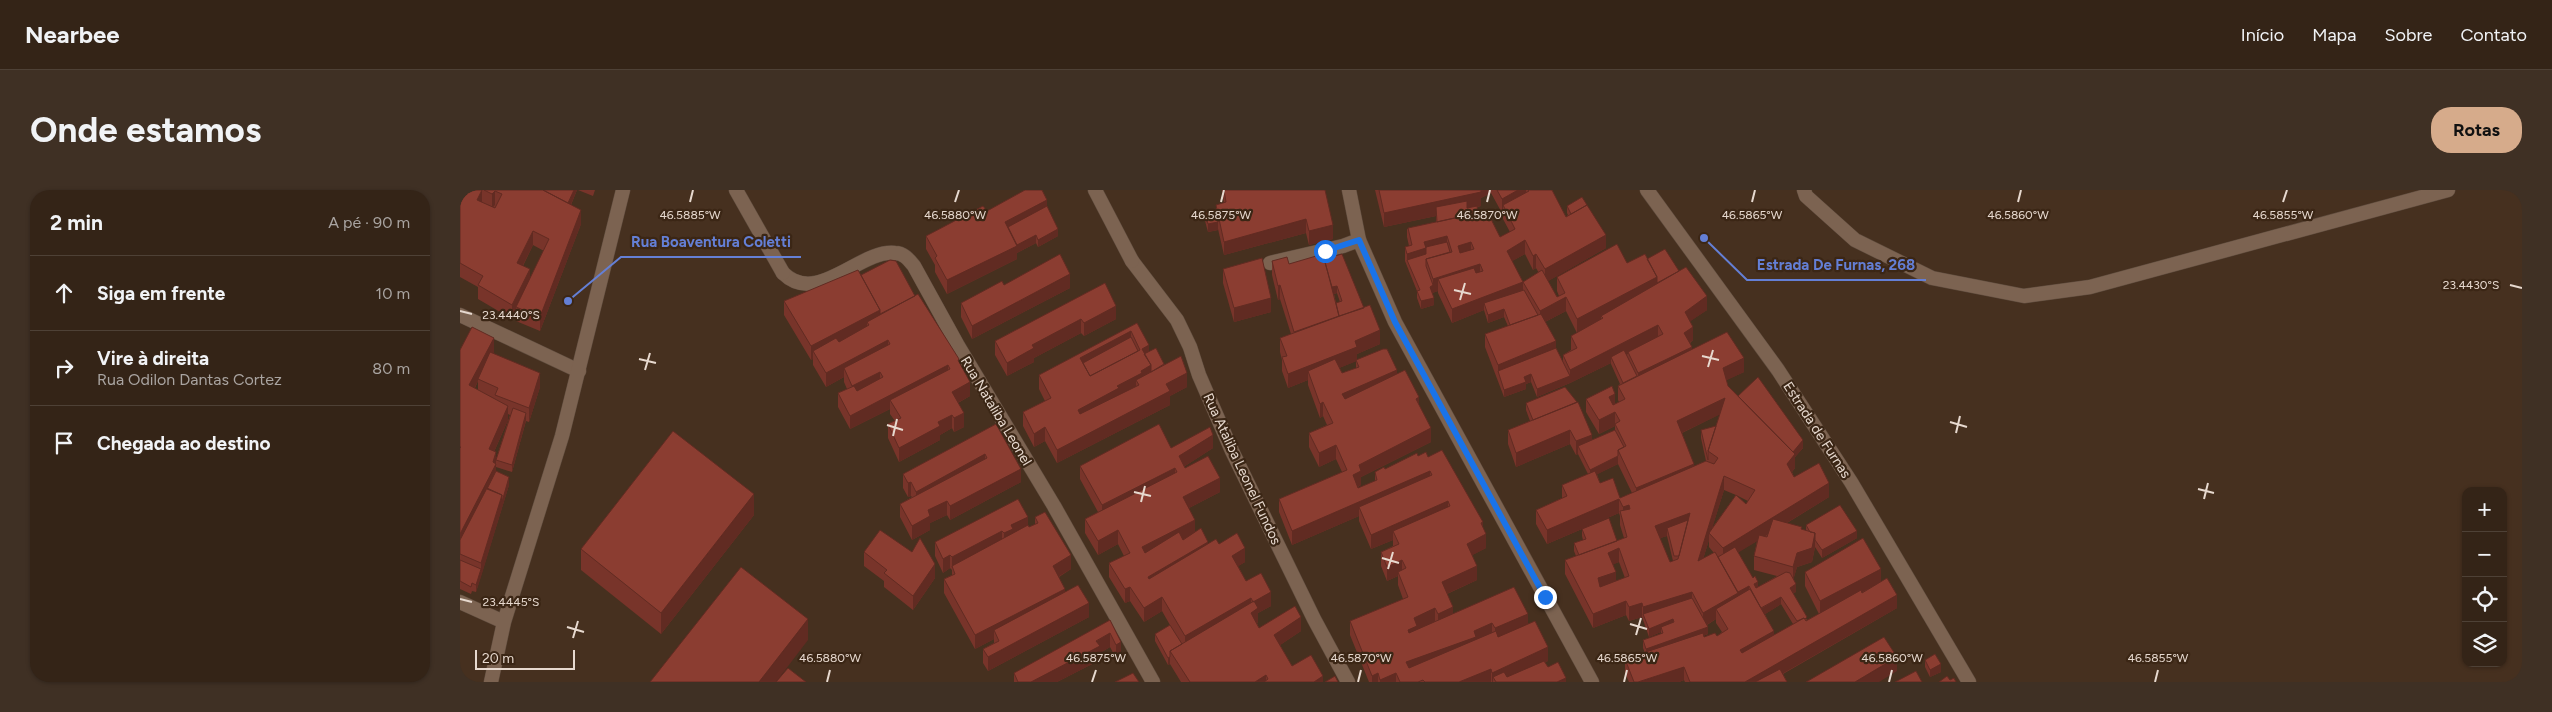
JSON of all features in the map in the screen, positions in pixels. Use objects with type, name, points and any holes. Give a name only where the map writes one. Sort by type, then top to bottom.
[{"type":"street","points":[[491,682],[504,622],[562,436],[623,190]]},
{"type":"street","name":"Rua Nataliba Leonel","points":[[736,190],[783,273],[791,281],[802,285],[816,283],[881,255],[895,252],[904,256],[914,266],[957,344],[1054,506],[1153,682]]},
{"type":"street","name":"Rua Ataliba Leonel Fundos","points":[[1095,190],[1132,261],[1177,320],[1190,347],[1199,375],[1232,451],[1314,619],[1348,682]]},
{"type":"street","points":[[1348,190],[1359,240],[1395,322],[1592,682]]},
{"type":"street","name":"Estrada de Furnas","points":[[1647,190],[1784,378],[1851,482],[1969,682]]},
{"type":"street","points":[[1804,190],[1806,196],[1855,240],[1932,278],[2024,296],[2090,287],[2448,190]]},
{"type":"street","points":[[1270,263],[1343,246],[1359,240]]},
{"type":"street","points":[[460,314],[579,371]]},
{"type":"street","points":[[460,602],[504,622]]},
{"type":"building","points":[[460,190],[482,190],[477,200],[495,208],[502,194],[495,191],[492,194],[484,190],[543,190],[581,210],[540,317],[516,307],[549,239],[533,231],[517,263],[530,269],[512,305],[478,285],[483,276],[460,263]]},
{"type":"building","points":[[543,190],[574,190],[568,203]]},
{"type":"building","points":[[1025,190],[1042,190],[1047,200],[1005,222],[1017,246],[947,280],[926,236],[983,206],[987,211]]},
{"type":"building","points":[[1224,190],[1325,190],[1333,225],[1309,231],[1306,219],[1224,242],[1216,205],[1226,202]]},
{"type":"building","points":[[1379,190],[1481,190],[1481,192],[1384,213]]},
{"type":"building","points":[[1497,190],[1518,190],[1502,199]]},
{"type":"building","points":[[1552,190],[1566,217],[1587,205],[1606,235],[1545,269],[1536,254],[1533,256],[1525,240],[1507,251],[1523,282],[1452,309],[1438,279],[1474,268],[1476,273],[1483,271],[1480,264],[1433,279],[1426,259],[1452,252],[1447,236],[1424,242],[1426,248],[1407,254],[1405,247],[1412,245],[1408,228],[1487,211],[1500,237],[1515,229],[1503,205],[1529,191]],"holes":[[[1471,242],[1474,249],[1460,253],[1458,246]]]},
{"type":"building","points":[[1582,197],[1587,205],[1571,214],[1567,206]]},
{"type":"building","points":[[1467,201],[1467,208],[1477,206],[1478,213],[1437,222],[1436,207]]},
{"type":"building","points":[[1047,206],[1058,229],[1038,240],[1036,235],[1017,245],[1008,227]]},
{"type":"building","points":[[1216,211],[1218,222],[1208,224],[1205,213]]},
{"type":"building","points":[[1447,242],[1450,252],[1426,259],[1426,266],[1433,285],[1430,287],[1434,298],[1421,301],[1417,291],[1420,290],[1407,260],[1426,254],[1426,247]]},
{"type":"building","points":[[1617,244],[1627,263],[1645,254],[1657,277],[1577,319],[1566,297],[1540,311],[1523,282],[1542,270],[1557,297],[1565,293],[1557,277]]},
{"type":"building","points":[[1665,249],[1679,271],[1657,283],[1657,277],[1647,259]]},
{"type":"building","points":[[1060,254],[1070,274],[972,326],[961,303],[1002,281],[1004,285]]},
{"type":"building","points":[[1323,254],[1339,316],[1294,332],[1280,285],[1278,286],[1272,261],[1287,257],[1289,264]]},
{"type":"building","points":[[1342,254],[1364,308],[1339,316],[1336,303],[1342,301],[1337,286],[1332,287],[1324,259]]},
{"type":"building","points":[[1262,258],[1271,298],[1234,308],[1223,269]]},
{"type":"building","points":[[890,260],[896,261],[915,296],[880,314],[880,310],[861,275]]},
{"type":"building","points":[[1686,267],[1707,296],[1685,312],[1693,327],[1684,333],[1692,347],[1638,373],[1628,352],[1663,334],[1658,325],[1570,370],[1563,355],[1577,348],[1571,336],[1603,318],[1601,316]]},
{"type":"building","points":[[858,270],[880,310],[811,346],[784,301]]},
{"type":"building","points":[[1105,283],[1116,306],[1084,323],[1081,319],[1032,345],[1034,348],[1007,363],[995,341]]},
{"type":"building","points":[[1524,290],[1538,315],[1510,325],[1504,309],[1488,315],[1484,303]]},
{"type":"building","points":[[918,294],[959,359],[970,382],[952,392],[964,413],[954,418],[952,415],[938,422],[940,426],[899,448],[888,424],[901,418],[890,400],[950,369],[948,365],[850,416],[838,393],[854,386],[857,391],[883,377],[880,372],[852,386],[844,368],[890,344],[888,340],[826,373],[813,351],[836,338],[839,342],[869,325],[867,322]]},
{"type":"building","points":[[1370,305],[1380,330],[1355,341],[1357,347],[1288,374],[1282,357],[1287,356],[1280,338]]},
{"type":"building","points":[[1541,314],[1556,341],[1498,365],[1485,334]]},
{"type":"building","points":[[1137,323],[1149,345],[1142,349],[1151,365],[1141,371],[1142,373],[1117,386],[1119,388],[1078,410],[1080,414],[1139,385],[1136,380],[1181,356],[1187,373],[1166,384],[1170,391],[1057,450],[1045,427],[1034,434],[1023,412],[1051,398],[1039,375]],"holes":[[[1131,331],[1140,350],[1090,376],[1080,358]]]},
{"type":"building","points":[[472,327],[494,338],[469,385],[508,406],[489,449],[496,452],[493,462],[496,464],[460,534],[460,350]]},
{"type":"building","points":[[1727,332],[1744,358],[1723,368],[1728,386],[1795,454],[1787,464],[1794,477],[1819,463],[1829,483],[1723,548],[1709,533],[1736,495],[1746,504],[1755,490],[1724,476],[1698,561],[1715,552],[1738,593],[1703,613],[1692,592],[1643,607],[1642,603],[1629,607],[1626,601],[1593,614],[1565,560],[1627,537],[1620,511],[1630,509],[1629,505],[1623,507],[1619,499],[1547,530],[1536,510],[1567,496],[1562,485],[1595,471],[1600,483],[1613,478],[1620,498],[1706,461],[1714,464],[1718,458],[1708,451],[1725,398],[1677,421],[1694,464],[1636,488],[1618,450],[1626,446],[1615,424],[1620,421],[1615,412],[1599,420],[1586,399],[1612,386],[1615,394],[1609,397],[1613,405],[1625,399],[1618,386]],"holes":[[[1690,513],[1678,559],[1670,562],[1655,526]],[[1619,548],[1629,576],[1600,587],[1598,578],[1616,572],[1608,553]]]},
{"type":"building","points":[[1131,337],[1138,351],[1090,376],[1083,363]]},
{"type":"building","points":[[1156,348],[1164,364],[1151,372],[1151,365],[1144,354]]},
{"type":"building","points":[[1556,348],[1570,376],[1537,389],[1531,374],[1524,377],[1526,382],[1504,390],[1498,371]]},
{"type":"building","points":[[1387,349],[1397,370],[1342,394],[1345,399],[1405,370],[1419,397],[1416,399],[1431,428],[1359,465],[1361,471],[1353,475],[1358,488],[1377,480],[1375,472],[1384,467],[1385,469],[1417,453],[1418,456],[1426,452],[1428,457],[1442,450],[1483,522],[1481,523],[1486,534],[1467,544],[1477,566],[1442,582],[1453,607],[1438,614],[1435,608],[1414,618],[1417,626],[1408,630],[1409,633],[1514,587],[1528,614],[1495,628],[1492,623],[1474,631],[1476,637],[1406,662],[1409,668],[1496,631],[1498,637],[1535,621],[1548,647],[1492,673],[1491,669],[1459,682],[1425,682],[1423,680],[1418,682],[1400,682],[1396,673],[1380,680],[1378,673],[1372,676],[1350,621],[1408,597],[1398,572],[1406,568],[1402,560],[1387,567],[1381,552],[1399,544],[1393,531],[1450,506],[1448,501],[1371,535],[1359,507],[1432,475],[1430,471],[1292,531],[1279,499],[1347,470],[1336,445],[1319,453],[1309,433],[1333,423],[1323,402],[1320,404],[1308,371],[1335,359],[1342,373],[1359,367],[1356,360]]},
{"type":"building","points":[[1624,350],[1637,376],[1623,383],[1611,357]]},
{"type":"building","points":[[490,352],[540,373],[529,408],[495,395],[498,388],[478,379]]},
{"type":"building","points":[[1758,377],[1803,440],[1793,452],[1738,396]]},
{"type":"building","points":[[1565,387],[1577,402],[1533,420],[1526,403]]},
{"type":"building","points":[[1578,402],[1592,435],[1576,441],[1570,430],[1516,453],[1508,430]]},
{"type":"building","points":[[513,408],[526,413],[512,465],[496,460]]},
{"type":"building","points":[[996,424],[1021,469],[950,506],[947,501],[928,510],[930,516],[912,526],[900,504],[987,458],[985,454],[916,492],[911,482],[908,483],[903,474]]},
{"type":"building","points":[[1159,424],[1171,448],[1210,427],[1213,435],[1179,456],[1185,468],[1208,456],[1220,478],[1183,497],[1195,520],[1142,547],[1145,553],[1179,532],[1183,540],[1201,528],[1208,542],[1148,577],[1149,579],[1216,539],[1219,544],[1237,533],[1245,548],[1232,556],[1246,581],[1261,573],[1271,592],[1253,602],[1251,598],[1185,636],[1162,597],[1144,608],[1130,587],[1125,589],[1109,563],[1130,553],[1118,530],[1098,541],[1085,519],[1177,472],[1175,468],[1102,505],[1080,466]]},
{"type":"building","points":[[1716,426],[1708,451],[1708,460],[1701,430]]},
{"type":"building","points":[[1615,430],[1624,447],[1618,450],[1618,456],[1590,470],[1578,446]]},
{"type":"building","points":[[673,431],[754,494],[661,613],[581,549]]},
{"type":"building","points":[[496,471],[509,477],[502,502],[502,495],[487,489]]},
{"type":"building","points":[[487,488],[502,495],[481,563],[460,554],[460,540]]},
{"type":"building","points":[[1018,499],[1028,517],[1011,525],[1013,529],[1004,533],[1002,531],[952,557],[950,555],[943,559],[935,542]]},
{"type":"building","points":[[1840,505],[1857,531],[1822,550],[1815,540],[1815,533],[1810,532],[1806,525]]},
{"type":"building","points":[[1045,512],[1071,555],[1053,566],[1065,589],[975,635],[944,579],[955,574],[952,566],[1028,525],[1029,527],[1038,523],[1035,517]]},
{"type":"building","points":[[1609,518],[1617,541],[1579,555],[1574,543],[1586,539],[1582,529]]},
{"type":"building","points":[[1773,519],[1802,527],[1801,529],[1815,533],[1812,548],[1797,553],[1793,567],[1754,556],[1759,535],[1767,537]]},
{"type":"building","points":[[1688,520],[1679,556],[1674,556],[1667,528]]},
{"type":"building","points":[[880,530],[912,552],[920,538],[935,564],[913,596],[884,573],[887,570],[864,552]]},
{"type":"building","points":[[1863,538],[1881,569],[1820,601],[1805,572]]},
{"type":"building","points":[[1735,547],[1753,578],[1755,576],[1758,582],[1754,584],[1756,588],[1786,572],[1790,573],[1796,584],[1790,588],[1807,617],[1805,619],[1797,621],[1781,597],[1761,608],[1749,586],[1738,592],[1718,557]]},
{"type":"building","points":[[460,560],[481,569],[476,585],[472,583],[471,587],[460,581]]},
{"type":"building","points":[[741,567],[808,619],[759,682],[650,682]]},
{"type":"building","points":[[1887,578],[1897,595],[1745,682],[1690,682],[1684,667],[1634,682],[1625,659],[1703,633],[1704,637],[1715,633],[1717,636],[1728,629],[1716,609],[1750,589],[1774,631],[1740,650],[1742,653],[1804,618],[1806,621],[1861,590],[1862,593]]},
{"type":"building","points":[[1078,585],[1089,603],[988,657],[983,649],[999,641],[994,630]]},
{"type":"building","points":[[1692,598],[1708,627],[1646,649],[1643,640],[1663,633],[1661,627],[1674,622],[1673,619],[1649,629],[1643,614]]},
{"type":"building","points":[[1254,601],[1258,608],[1251,613],[1259,628],[1295,606],[1301,617],[1274,635],[1292,666],[1311,655],[1323,676],[1314,682],[1264,682],[1268,679],[1266,675],[1255,682],[1190,682],[1170,651]]},
{"type":"building","points":[[1110,620],[1121,642],[1116,645],[1110,633],[1096,641],[1100,646],[1031,682],[1018,682],[1014,673]]},
{"type":"building","points":[[1170,625],[1182,644],[1170,651],[1170,657],[1168,658],[1155,634]]},
{"type":"building","points":[[1884,637],[1897,657],[1855,682],[1806,682]]},
{"type":"building","points":[[1935,654],[1941,664],[1930,670],[1925,660]]},
{"type":"building","points":[[1544,661],[1548,667],[1558,662],[1566,678],[1557,682],[1496,682],[1493,677],[1504,672],[1507,677]]},
{"type":"building","points":[[788,668],[806,682],[776,682]]},
{"type":"building","points":[[1780,669],[1787,682],[1755,682]]},
{"type":"building","points":[[1916,671],[1922,682],[1895,682]]},
{"type":"building","points":[[1133,673],[1139,682],[1115,682]]},
{"type":"building","points":[[1335,676],[1338,682],[1325,682]]},
{"type":"building","points":[[1947,676],[1950,680],[1954,678],[1956,682],[1939,682]]},
{"type":"place","name":"Estrada De Furnas, 268","points":[[1704,238]]},
{"type":"place","name":"Rua Boaventura Coletti","points":[[568,301]]},
{"type":"route","points":[[1325,251],[1359,240],[1395,322],[1545,597]]}]
